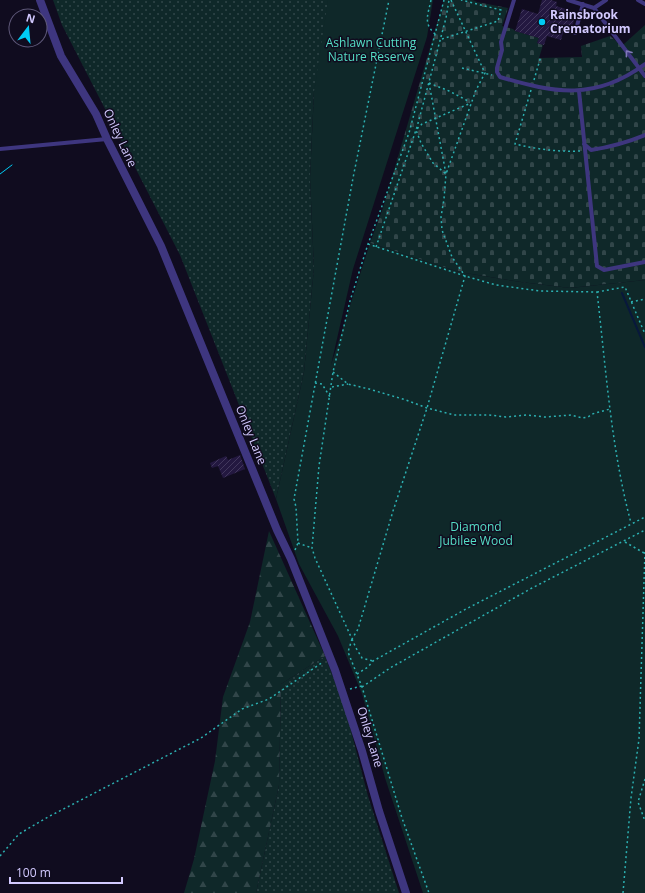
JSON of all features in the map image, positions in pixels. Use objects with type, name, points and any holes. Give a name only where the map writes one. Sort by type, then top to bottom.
[{"type":"street","name":"Onley Lane","points":[[40,0],[61,56],[96,114],[161,246],[274,523],[290,557],[343,692],[406,893]]},
{"type":"lane","points":[[514,0],[501,42],[502,50],[497,68],[497,72],[500,77],[551,90],[579,91],[620,80],[645,64]]},
{"type":"lane","points":[[568,0],[594,8],[645,76]]},
{"type":"lane","points":[[594,8],[606,0]]},
{"type":"lane","points":[[638,0],[645,4]]},
{"type":"lane","points":[[575,33],[583,4]]},
{"type":"lane","points":[[579,91],[597,266],[604,270],[645,262]]},
{"type":"lane","points":[[584,144],[591,150],[605,148],[645,135]]},
{"type":"lane","points":[[0,149],[107,139]]},
{"type":"path","points":[[290,557],[298,543],[296,507],[294,499],[353,178],[389,0]]},
{"type":"path","points":[[431,0],[427,20],[428,28],[435,34]]},
{"type":"path","points":[[373,661],[362,658],[356,648],[315,558],[312,548],[319,466],[332,387],[333,372],[350,300],[368,244],[409,133],[444,0]]},
{"type":"path","points":[[450,0],[485,73]]},
{"type":"path","points":[[376,247],[416,130],[450,0]]},
{"type":"path","points":[[441,39],[498,21],[501,10],[460,0]]},
{"type":"path","points":[[541,56],[514,144],[555,151],[586,151]]},
{"type":"path","points":[[462,68],[500,77]]},
{"type":"path","points":[[446,174],[476,90],[485,73]]},
{"type":"path","points":[[429,83],[449,91],[471,103]]},
{"type":"path","points":[[429,83],[446,174],[441,217],[442,230],[452,258],[465,276]]},
{"type":"path","points":[[416,130],[422,124],[471,103]]},
{"type":"path","points":[[416,130],[421,143],[433,163],[446,174]]},
{"type":"path","points":[[368,244],[496,285],[540,291],[597,292],[625,287],[645,334]]},
{"type":"path","points":[[429,893],[402,818],[362,686],[348,652],[352,639],[358,629],[393,511],[427,408],[465,276]]},
{"type":"path","points":[[597,292],[610,409],[624,499],[631,523]]},
{"type":"path","points":[[631,302],[645,299]]},
{"type":"path","points":[[333,372],[348,384]]},
{"type":"path","points":[[315,382],[322,384],[330,398]]},
{"type":"path","points":[[332,387],[348,384],[454,415],[489,415],[506,417],[527,415],[545,417],[571,415],[582,418],[610,409]]},
{"type":"path","points":[[356,674],[368,667],[373,661],[466,609],[645,517]]},
{"type":"path","points":[[343,692],[362,686],[390,668],[532,588],[645,530]]},
{"type":"path","points":[[623,893],[631,798],[639,739],[645,551],[624,541]]},
{"type":"path","points":[[298,543],[312,548]]},
{"type":"path","points":[[0,856],[19,834],[48,817],[201,738],[242,709],[269,699],[330,657]]},
{"type":"path","points":[[645,779],[638,802],[645,821]]},
{"type":"green space","points":[[53,0],[367,0],[314,92],[310,178],[314,268],[304,372],[276,499],[180,255],[62,25]]},
{"type":"green space","name":"Diamond Jubilee Wood","points":[[328,0],[433,0],[427,37],[353,269],[331,365],[370,243],[459,272],[521,282],[570,288],[645,280],[645,893],[423,893],[385,778],[362,694],[338,636],[299,564],[276,499],[304,372],[314,268],[310,178],[314,92]]},
{"type":"green space","points":[[444,0],[473,0],[508,8],[502,26],[539,38],[537,43],[543,45],[539,58],[582,57],[581,46],[610,36],[621,45],[645,25],[645,280],[570,288],[521,282],[459,272],[370,243],[383,208]]},
{"type":"green space","points":[[269,531],[325,656],[281,684],[279,785],[256,893],[184,893],[194,859],[215,761],[223,697],[250,622]]},
{"type":"green space","points":[[325,656],[345,708],[368,796],[399,893],[256,893],[279,785],[281,684]]},
{"type":"building","name":"Rainsbrook Crematorium","points":[[542,0],[557,2],[556,6],[566,9],[564,17],[574,20],[572,28],[565,26],[561,40],[547,36],[544,45],[537,43],[539,38],[515,31],[522,9],[538,14]]},
{"type":"building","points":[[240,455],[245,469],[223,478],[218,466],[212,468],[210,463],[226,456],[228,460]]},
{"type":"waterway","points":[[622,293],[645,347]]},
{"type":"tram line","points":[[0,174],[12,165]]},
{"type":"place","name":"Rainsbrook Crematorium","points":[[542,22]]},
{"type":"park label","name":"Ashlawn Cutting Nature Reserve","points":[[371,50]]}]
